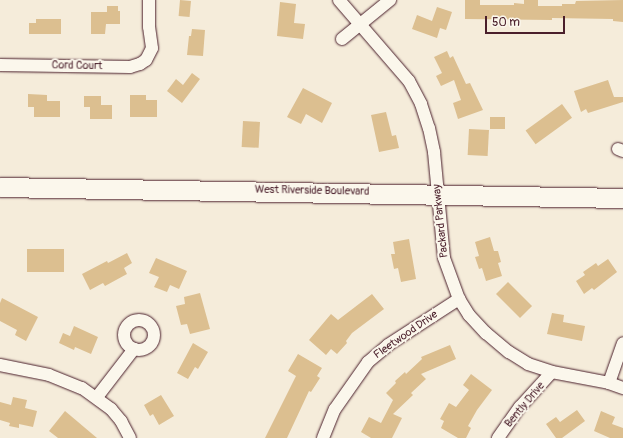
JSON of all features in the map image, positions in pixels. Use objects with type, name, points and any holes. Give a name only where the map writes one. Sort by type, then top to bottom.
[{"type":"main road","name":"West Riverside Boulevard","points":[[0,187],[438,193],[623,198]]},
{"type":"street","name":"Cord Court","points":[[0,65],[130,67],[140,64],[150,55],[152,48],[149,27],[150,0]]},
{"type":"street","name":"Packard Parkway","points":[[339,0],[409,81],[420,104],[429,128],[434,152],[444,258],[459,299],[470,315],[486,333],[509,352],[528,364],[552,372],[609,382],[623,388]]},
{"type":"street","points":[[342,39],[390,0]]},
{"type":"street","name":"Fleetwood Drive","points":[[323,438],[335,409],[368,362],[388,345],[459,299]]},
{"type":"street","points":[[609,382],[623,343]]},
{"type":"street","points":[[97,397],[134,349]]},
{"type":"street","points":[[0,365],[66,380],[97,397],[112,409],[121,421],[130,438]]},
{"type":"street","name":"Bently Drive","points":[[498,438],[520,407],[552,372]]},
{"type":"building","points":[[180,0],[191,1],[190,17],[179,16]]},
{"type":"building","points":[[465,0],[480,0],[480,5],[514,5],[514,3],[524,4],[524,0],[538,0],[538,6],[562,6],[562,4],[575,4],[576,1],[623,0],[623,22],[613,21],[613,19],[465,19]]},
{"type":"building","points":[[280,2],[296,4],[294,23],[305,24],[303,39],[277,36]]},
{"type":"building","points":[[107,6],[118,6],[118,11],[120,11],[120,24],[106,24],[105,34],[91,34],[91,12],[107,12]]},
{"type":"building","points":[[437,7],[452,12],[446,30],[440,28],[437,38],[412,29],[417,15],[432,21]]},
{"type":"building","points":[[36,19],[61,19],[61,34],[29,34],[29,23],[36,23]]},
{"type":"building","points":[[192,29],[205,30],[203,56],[187,55],[189,36],[191,36]]},
{"type":"building","points":[[447,51],[450,58],[453,56],[466,84],[470,83],[483,110],[458,119],[453,103],[461,100],[454,80],[441,86],[436,76],[442,73],[434,57]]},
{"type":"building","points":[[192,73],[200,79],[182,103],[167,91],[176,79],[183,85]]},
{"type":"building","points":[[608,80],[614,97],[623,97],[623,102],[588,113],[586,109],[581,112],[574,91]]},
{"type":"building","points":[[303,88],[332,103],[322,123],[306,114],[301,124],[287,117]]},
{"type":"building","points":[[28,94],[47,95],[47,101],[60,101],[60,117],[34,117],[34,107],[28,107]]},
{"type":"building","points":[[130,95],[146,95],[146,100],[157,100],[157,117],[130,117]]},
{"type":"building","points":[[84,96],[101,96],[101,105],[112,105],[112,119],[90,119],[90,107],[84,107]]},
{"type":"building","points":[[562,104],[572,118],[536,144],[526,130]]},
{"type":"building","points":[[386,112],[392,136],[396,135],[399,148],[379,152],[371,115]]},
{"type":"building","points":[[490,117],[505,117],[505,129],[490,129]]},
{"type":"building","points":[[243,121],[260,122],[259,148],[242,147]]},
{"type":"building","points":[[469,129],[489,130],[488,156],[468,155]]},
{"type":"building","points":[[490,237],[494,251],[498,251],[501,262],[498,263],[502,276],[486,281],[482,268],[479,269],[475,257],[479,256],[475,242]]},
{"type":"building","points":[[409,239],[416,279],[401,282],[398,268],[394,269],[391,254],[395,254],[393,242]]},
{"type":"building","points":[[27,249],[64,249],[64,272],[27,272]]},
{"type":"building","points":[[127,253],[132,263],[124,268],[127,274],[105,286],[103,283],[90,290],[82,274],[107,261],[108,263]]},
{"type":"building","points":[[156,258],[187,271],[179,289],[170,285],[167,292],[154,287],[159,277],[149,273]]},
{"type":"building","points":[[608,259],[617,272],[594,290],[592,288],[584,294],[576,281],[585,275],[583,272],[596,263],[598,266]]},
{"type":"building","points":[[508,282],[532,306],[520,318],[496,294]]},
{"type":"building","points":[[200,293],[210,329],[190,334],[187,324],[181,325],[176,306],[185,304],[184,297]]},
{"type":"building","points":[[372,294],[384,309],[352,333],[346,341],[347,343],[337,354],[331,349],[326,355],[309,340],[331,314],[338,320]]},
{"type":"building","points":[[2,298],[38,317],[26,341],[15,335],[17,330],[0,321],[0,303]]},
{"type":"building","points":[[552,313],[564,315],[563,322],[585,326],[582,341],[547,334]]},
{"type":"building","points":[[74,326],[98,337],[91,354],[75,347],[74,350],[59,343],[63,333],[70,336]]},
{"type":"building","points":[[193,343],[208,352],[198,369],[195,367],[188,379],[177,373]]},
{"type":"building","points":[[450,345],[456,359],[421,374],[426,379],[411,393],[413,395],[393,414],[402,418],[392,438],[371,438],[361,432],[369,417],[381,423],[393,400],[386,393],[396,383],[395,381],[405,372],[406,374],[422,359],[421,357]]},
{"type":"building","points":[[298,354],[322,368],[317,376],[320,378],[311,392],[309,391],[287,438],[265,438],[296,376],[288,371]]},
{"type":"building","points":[[471,374],[492,390],[477,410],[468,426],[471,428],[466,438],[458,438],[441,428],[444,421],[440,419],[449,403],[456,407],[469,390],[463,385]]},
{"type":"building","points":[[161,395],[174,416],[159,425],[153,414],[150,416],[144,405]]},
{"type":"building","points":[[13,397],[27,400],[25,408],[37,411],[33,427],[19,424],[19,428],[9,426],[10,423],[0,420],[0,402],[11,405]]},
{"type":"building","points":[[577,410],[585,421],[562,438],[556,438],[546,424],[556,417],[560,422]]},
{"type":"building","points":[[65,411],[97,438],[58,438],[49,431]]},
{"type":"building","points":[[601,411],[615,417],[612,424],[623,428],[623,438],[610,438],[594,431]]}]
